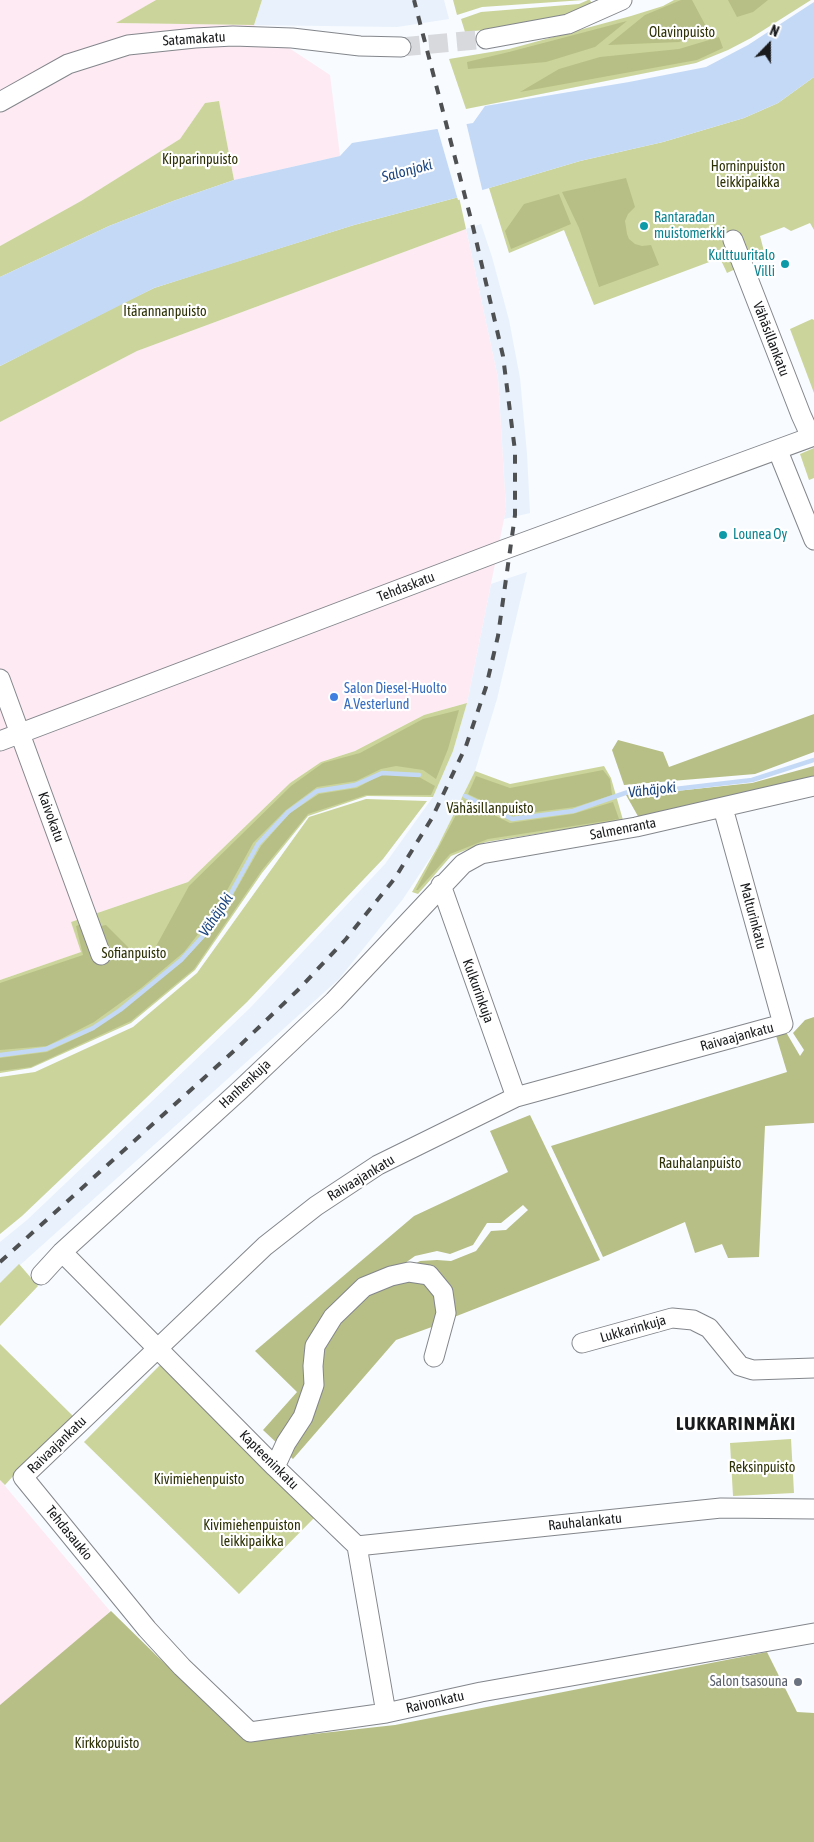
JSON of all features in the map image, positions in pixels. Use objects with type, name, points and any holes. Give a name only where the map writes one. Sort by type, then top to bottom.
[{"type":"street","points":[[486,39],[568,24],[622,0]]},
{"type":"street","name":"Satamakatu","points":[[0,102],[68,64],[128,45],[233,36],[292,38],[360,46],[401,47]]},
{"type":"street","name":"Vähäsillankatu","points":[[733,240],[801,415],[813,437]]},
{"type":"street","name":"Tehdaskatu","points":[[0,740],[503,550],[813,437]]},
{"type":"street","points":[[778,451],[814,540]]},
{"type":"street","name":"Kaivokatu","points":[[0,679],[101,956]]},
{"type":"street","name":"Salmenranta","points":[[441,885],[463,864],[481,854],[636,827],[814,786]]},
{"type":"street","name":"Malturinkatu","points":[[723,808],[783,1024]]},
{"type":"street","name":"Kulkurinkuja","points":[[441,885],[516,1097]]},
{"type":"street","name":"Hanhenkuja","points":[[41,1275],[62,1252],[239,1091],[334,1001],[441,885]]},
{"type":"street","name":"Raivaajankatu","points":[[23,1477],[265,1246],[316,1206],[378,1165],[516,1097],[783,1024]]},
{"type":"street","name":"Kapteeninkatu","points":[[62,1252],[357,1546]]},
{"type":"street","points":[[276,1467],[286,1443],[303,1417],[314,1385],[315,1346],[333,1317],[364,1288],[391,1276],[409,1272],[429,1276],[443,1292],[446,1313],[434,1357]]},
{"type":"street","name":"Lukkarinkuja","points":[[582,1343],[672,1318],[693,1320],[708,1328],[740,1366],[753,1370],[814,1368]]},
{"type":"street","name":"Tehdasaukio","points":[[23,1477],[114,1588]]},
{"type":"street","name":"Rauhalankatu","points":[[357,1546],[721,1508],[814,1509]]},
{"type":"street","points":[[357,1546],[386,1714]]},
{"type":"street","name":"Raivonkatu","points":[[114,1588],[147,1629],[182,1667],[250,1732],[386,1714],[482,1692],[814,1634]]},
{"type":"shaded area","points":[[0,0],[156,0],[117,23],[254,25],[330,75],[340,156],[234,180],[219,101],[205,103],[180,139],[81,201],[0,246]]},
{"type":"shaded area","points":[[262,0],[444,0],[449,19],[397,27],[254,25]]},
{"type":"shaded area","points":[[481,224],[509,320],[520,378],[527,454],[530,513],[504,519],[506,508],[498,378],[466,229]]},
{"type":"shaded area","points":[[466,229],[498,378],[506,509],[467,703],[424,715],[355,751],[321,762],[290,783],[188,882],[71,922],[82,952],[0,980],[0,422],[137,351]]},
{"type":"shaded area","points":[[527,572],[497,699],[475,771],[438,846],[403,899],[339,979],[0,1283],[0,1242],[27,1220],[250,1008],[385,864],[433,797],[453,751],[467,703],[491,584]]},
{"type":"shaded area","points":[[0,1480],[110,1611],[89,1633],[0,1708]]},
{"type":"green space","points":[[156,0],[262,0],[254,25],[116,23]]},
{"type":"green space","points":[[453,0],[584,0],[482,7],[457,15]]},
{"type":"green space","points":[[588,0],[592,4],[572,16],[512,27],[465,32],[461,19],[481,12],[579,4]]},
{"type":"green space","name":"Olavinpuisto","points":[[674,0],[811,0],[751,38],[696,63],[466,109],[449,59],[509,49],[631,16],[663,6]]},
{"type":"green space","points":[[681,0],[692,0],[709,32],[679,42],[608,45],[645,15]]},
{"type":"green space","points":[[728,0],[768,0],[753,12],[737,17]]},
{"type":"green space","points":[[627,21],[595,47],[546,62],[468,69],[467,62]]},
{"type":"green space","points":[[719,37],[723,48],[697,60],[520,92],[559,69],[600,57],[679,49]]},
{"type":"green space","name":"Horninpuiston leikkipaikka","points":[[814,77],[814,230],[810,223],[791,231],[784,227],[760,236],[765,255],[727,273],[720,258],[594,305],[564,230],[509,253],[489,188],[580,161],[663,142],[744,118],[778,103]]},
{"type":"green space","name":"Kipparinpuisto","points":[[219,101],[234,180],[109,226],[0,277],[0,246],[81,201],[180,139],[205,103]]},
{"type":"green space","points":[[626,178],[635,207],[628,214],[625,221],[627,234],[629,239],[635,244],[642,246],[651,245],[659,265],[599,287],[579,228],[562,192]]},
{"type":"green space","points":[[559,194],[571,224],[511,249],[505,231],[524,204]]},
{"type":"green space","name":"Itärannanpuisto","points":[[459,197],[466,229],[137,351],[0,422],[0,366],[123,303],[154,288],[213,269],[354,225]]},
{"type":"green space","points":[[812,319],[814,320],[814,393],[790,329]]},
{"type":"green space","points":[[814,448],[814,478],[809,480],[800,454]]},
{"type":"green space","name":"Sofianpuisto","points":[[467,703],[453,751],[433,797],[367,796],[308,816],[262,873],[195,970],[131,1023],[31,1068],[0,1073],[0,980],[81,952],[71,922],[188,882],[290,783],[321,762],[355,751],[424,715]]},
{"type":"green space","points":[[459,710],[448,749],[436,779],[423,770],[396,766],[381,769],[356,781],[317,787],[286,810],[253,843],[214,914],[184,952],[141,988],[94,1022],[47,1046],[0,1050],[0,983],[83,955],[76,926],[84,923],[96,927],[106,925],[135,954],[148,961],[189,886],[291,786],[323,763],[360,753],[423,719]]},
{"type":"green space","points":[[814,714],[814,752],[755,774],[624,785],[612,750],[618,740],[663,752],[669,767]]},
{"type":"green space","name":"Vähäsillanpuisto","points":[[604,766],[611,778],[623,820],[486,842],[451,856],[418,894],[412,892],[438,846],[475,771],[510,784]]},
{"type":"green space","points":[[814,766],[814,777],[639,818],[626,795],[752,783]]},
{"type":"green space","points":[[603,770],[610,779],[612,795],[575,807],[513,815],[468,794],[476,776],[510,788]]},
{"type":"green space","points":[[382,774],[419,777],[435,786],[431,795],[366,795],[308,814],[262,870],[194,969],[131,1021],[31,1067],[0,1071],[0,1058],[47,1052],[94,1030],[182,962],[216,925],[261,846],[290,813],[319,794],[357,788]]},
{"type":"green space","points":[[366,799],[427,801],[383,859],[247,1002],[22,1216],[0,1234],[0,1077],[35,1072],[133,1027],[197,973],[309,817]]},
{"type":"green space","points":[[464,800],[510,823],[573,814],[613,802],[619,819],[488,839],[450,854],[416,890]]},
{"type":"green space","name":"Rauhalanpuisto","points":[[814,1017],[814,1123],[765,1126],[759,1257],[728,1258],[722,1244],[695,1253],[685,1222],[603,1257],[551,1146],[787,1072],[774,1029],[783,1027],[800,1056],[804,1050],[793,1033],[805,1020]]},
{"type":"green space","points":[[530,1115],[600,1260],[449,1319],[447,1291],[397,1274],[420,1261],[451,1261],[476,1251],[491,1231],[506,1230],[528,1210],[523,1205],[501,1223],[487,1223],[473,1245],[450,1254],[437,1251],[415,1256],[332,1315],[311,1384],[280,1446],[263,1430],[297,1392],[255,1351],[414,1216],[508,1172],[490,1131]]},
{"type":"green space","points":[[19,1264],[38,1286],[0,1326],[0,1283]]},
{"type":"green space","points":[[409,1274],[441,1293],[440,1324],[396,1340],[293,1459],[284,1451],[317,1347],[366,1289]]},
{"type":"green space","points":[[0,1344],[73,1416],[5,1485],[0,1480]]},
{"type":"green space","name":"Kivimiehenpuisto","points":[[160,1365],[315,1517],[239,1594],[84,1442]]},
{"type":"green space","name":"Reksinpuisto","points":[[791,1439],[794,1493],[733,1496],[730,1443]]},
{"type":"green space","name":"Kirkkopuisto","points":[[111,1611],[250,1741],[395,1725],[767,1652],[797,1712],[814,1713],[814,1842],[0,1842],[0,1705]]},
{"type":"water","name":"Salonjoki","points":[[814,2],[814,77],[778,103],[744,118],[663,142],[580,161],[459,197],[354,225],[154,288],[0,366],[0,277],[109,226],[234,180],[340,156],[352,143],[473,123],[485,106],[706,67],[748,45]]},
{"type":"pier","points":[[466,122],[483,193],[458,200],[437,127]]},
{"type":"waterway","name":"Vähäjoki","points":[[465,796],[512,819],[573,811],[631,791],[675,789],[752,780],[814,760]]},
{"type":"waterway","name":"Vähäjoki","points":[[0,1055],[46,1049],[93,1028],[120,1010],[181,960],[214,924],[258,844],[288,812],[317,791],[355,785],[382,773],[419,775]]},
{"type":"tunnel","points":[[401,47],[486,39]]},
{"type":"railway","points":[[0,1262],[235,1050],[298,990],[346,939],[395,878],[432,818],[466,746],[486,687],[498,636],[515,515],[515,451],[503,356],[473,227],[414,0]]},
{"type":"place","name":"Rantaradan muistomerkki","points":[[644,226]]},
{"type":"place","name":"Kulttuuritalo Villi","points":[[785,264]]},
{"type":"place","name":"Lounea Oy","points":[[723,535]]},
{"type":"place","name":"Salon Diesel-Huolto A.Vesterlund","points":[[334,697]]},
{"type":"place","name":"Salon tsasouna","points":[[798,1682]]},
{"type":"district","name":"LUKKARINMÄKI","points":[[736,1424]]},
{"type":"park label","name":"Kivimiehenpuiston leikkipaikka","points":[[252,1534]]}]
